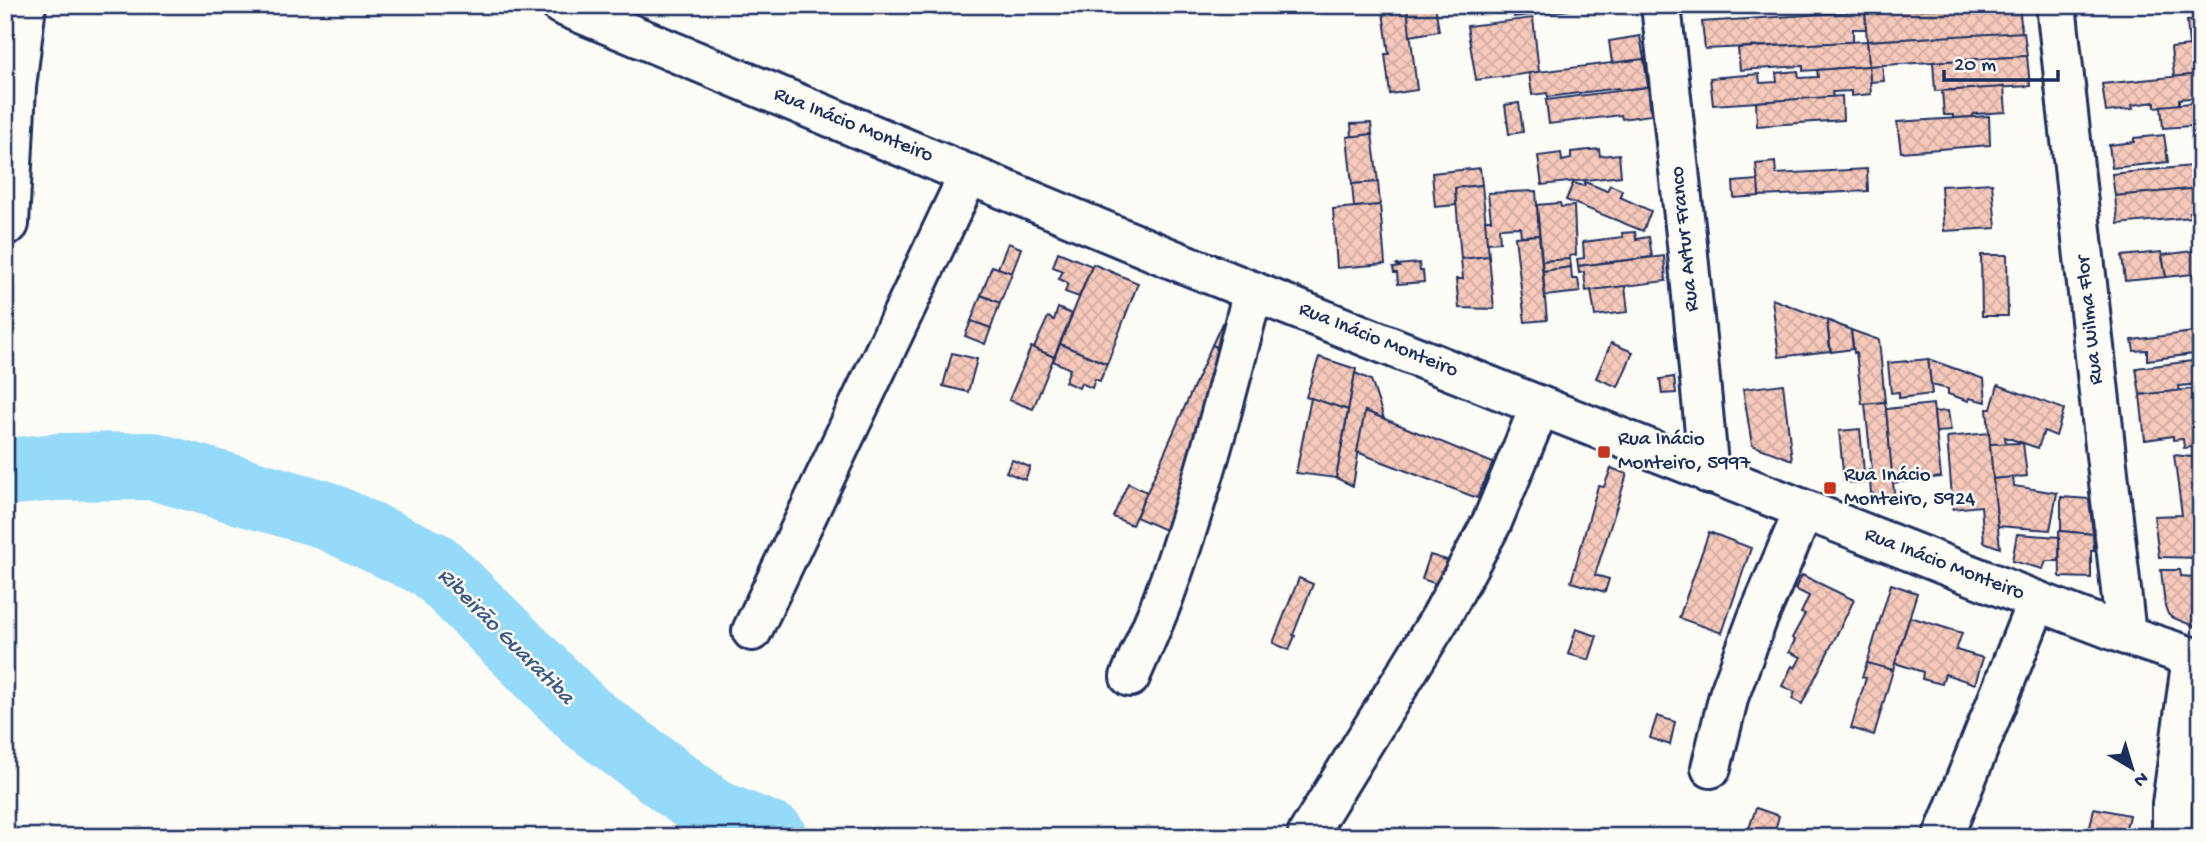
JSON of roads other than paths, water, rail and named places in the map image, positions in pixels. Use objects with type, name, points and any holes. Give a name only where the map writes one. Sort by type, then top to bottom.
[{"type":"street","points":[[9,224],[16,87],[26,5]]},
{"type":"street","name":"Rua Inácio Monteiro","points":[[561,5],[1541,407],[2037,601],[2126,635],[2197,658]]},
{"type":"street","name":"Rua Artur Franco","points":[[1661,5],[1709,474]]},
{"type":"street","name":"Rua Wilma Flor","points":[[2056,5],[2126,635]]},
{"type":"street","points":[[752,631],[969,174]]},
{"type":"street","points":[[1130,677],[1163,599],[1193,509],[1221,419],[1253,291]]},
{"type":"street","points":[[1308,834],[1441,617],[1492,522],[1541,407]]},
{"type":"street","points":[[1711,768],[1729,695],[1757,620],[1804,510]]},
{"type":"street","points":[[1943,837],[2037,601]]},
{"type":"street","points":[[2172,837],[2172,804],[2197,658]]},
{"type":"waterway","name":"Ribeirão Guaratiba","points":[[5,472],[56,467],[153,466],[323,514],[434,566],[586,717],[714,813],[773,837]]},
{"type":"place","name":"Rua Inácio Monteiro, 5997","points":[[1604,452]]},
{"type":"place","name":"Rua Inácio Monteiro, 5924","points":[[1830,488]]}]
